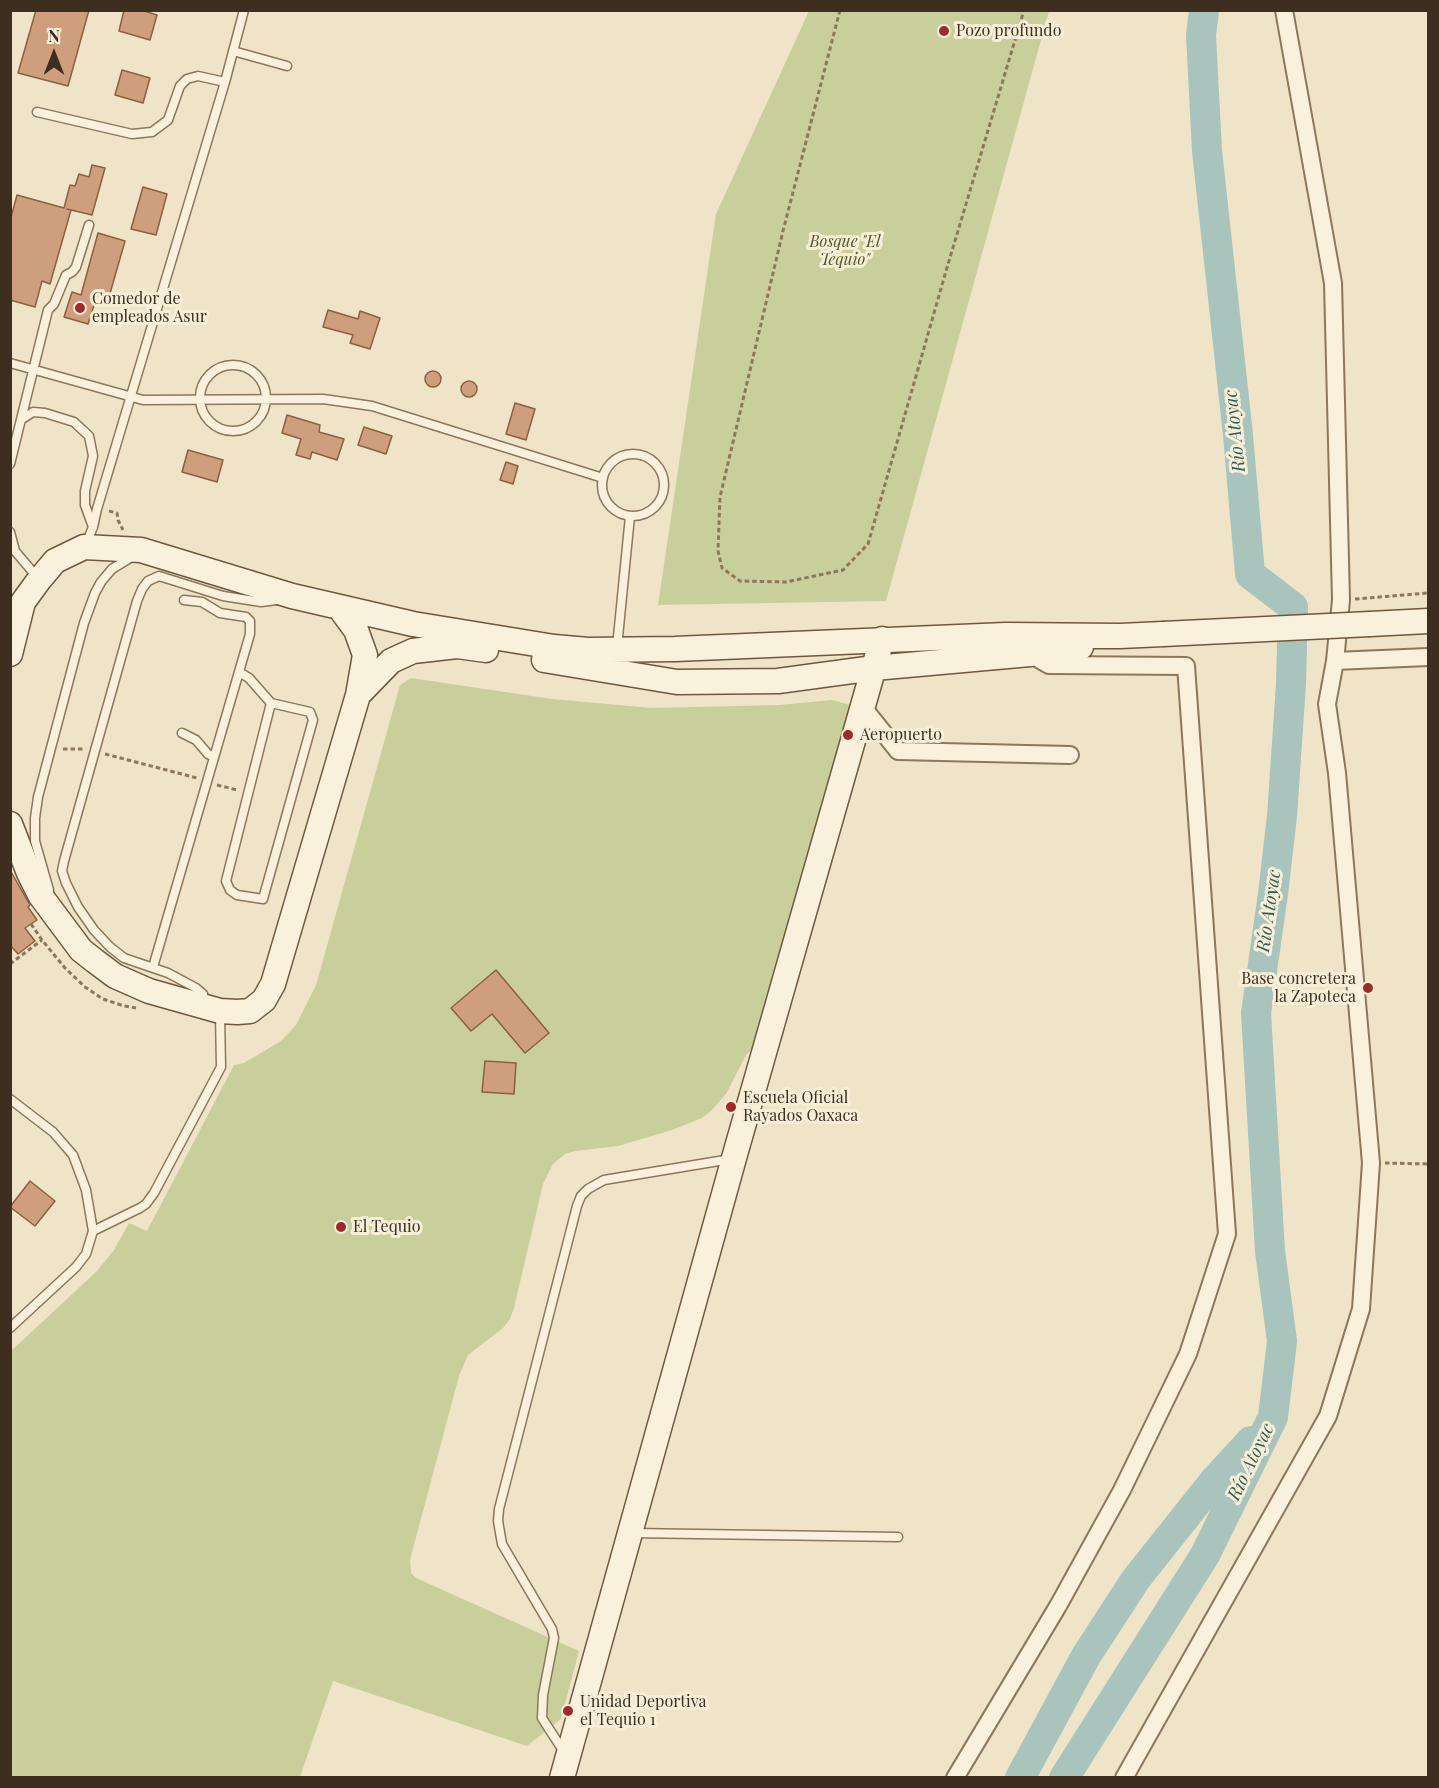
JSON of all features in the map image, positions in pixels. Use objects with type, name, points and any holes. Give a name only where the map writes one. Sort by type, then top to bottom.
[{"type":"street","points":[[1124,1778],[1328,1416],[1361,1309],[1371,1163],[1337,773],[1327,705],[1335,661],[1341,600],[1333,283],[1284,10]]},
{"type":"street","points":[[10,654],[23,602],[55,561],[89,537],[135,541],[292,596],[413,624],[554,647],[616,651],[1006,634],[1120,636],[1428,621]]},
{"type":"street","points":[[10,824],[28,873],[40,895],[81,950],[115,976],[149,991],[213,1009],[250,1011],[264,1000],[273,984],[358,695],[365,655],[356,630],[339,607]]},
{"type":"street","points":[[358,695],[391,661],[413,651],[448,647],[491,651],[677,682],[778,681],[874,668],[1030,654],[1082,647],[1120,636]]},
{"type":"street","points":[[565,1768],[734,1158],[882,639]]},
{"type":"street","points":[[954,1778],[1058,1606],[1122,1490],[1188,1354],[1227,1234],[1186,666],[1049,665],[1030,654]]},
{"type":"street","points":[[1335,661],[1428,657]]},
{"type":"street","points":[[862,706],[898,752],[1070,755]]},
{"type":"lane","points":[[89,537],[225,82],[244,10]]},
{"type":"lane","points":[[233,51],[287,66]]},
{"type":"lane","points":[[37,112],[132,134],[152,132],[168,120],[180,86],[187,79],[198,76],[225,82]]},
{"type":"lane","points":[[10,464],[48,310],[54,304],[66,275],[76,267],[89,225]]},
{"type":"lane","points":[[10,363],[144,400],[322,399],[372,406],[603,478]]},
{"type":"lane","points":[[238,365],[258,376],[264,386],[266,399],[264,410],[257,420],[246,428],[234,431],[221,429],[210,422],[203,411],[200,400],[202,387],[207,377],[226,366],[238,365]]},
{"type":"lane","points":[[22,419],[33,412],[45,413],[74,422],[89,436],[93,456],[85,491],[85,505],[89,537]]},
{"type":"lane","points":[[625,455],[647,456],[662,472],[665,483],[664,494],[659,504],[651,512],[641,516],[630,516],[611,507],[605,499],[602,489],[603,478],[607,468],[615,460],[625,455]]},
{"type":"lane","points":[[616,651],[630,516]]},
{"type":"lane","points":[[10,532],[15,551],[39,580]]},
{"type":"lane","points":[[55,914],[35,841],[38,797],[94,593],[135,541]]},
{"type":"lane","points":[[93,1231],[146,1204],[221,1067],[213,1009],[203,994],[196,988],[153,967],[124,958],[110,947],[94,930],[78,907],[62,871],[137,601],[148,581],[159,576],[222,596],[261,602],[292,596]]},
{"type":"lane","points":[[153,967],[250,634],[250,621],[241,615],[220,613],[202,602],[184,600]]},
{"type":"lane","points":[[239,672],[249,678],[271,703],[310,712],[313,720],[263,899],[237,895],[230,890],[226,882],[271,703]]},
{"type":"lane","points":[[182,733],[196,740],[208,754],[214,757]]},
{"type":"lane","points":[[10,1099],[53,1132],[73,1155],[86,1190],[93,1231],[86,1254],[76,1267],[10,1328]]},
{"type":"lane","points":[[565,1768],[542,1718],[543,1695],[554,1638],[552,1629],[502,1544],[498,1521],[499,1509],[577,1206],[588,1189],[604,1180],[734,1158]]},
{"type":"lane","points":[[631,1533],[898,1537]]},
{"type":"path","points":[[840,10],[783,231],[720,497],[718,551],[722,568],[740,581],[786,582],[843,570],[868,544],[1024,10]]},
{"type":"path","points":[[117,513],[122,529],[135,541]]},
{"type":"path","points":[[1341,600],[1428,593]]},
{"type":"path","points":[[51,749],[95,751],[247,793]]},
{"type":"path","points":[[10,964],[42,940]]},
{"type":"path","points":[[1371,1163],[1428,1164]]},
{"type":"green space","name":"Bosque \"El Tequio\"","points":[[809,11],[1049,11],[886,601],[658,605],[716,214]]},
{"type":"green space","name":"El Tequio","points":[[411,678],[552,699],[652,708],[779,705],[832,700],[854,706],[756,1045],[746,1055],[726,1094],[702,1118],[672,1130],[618,1146],[565,1154],[553,1164],[543,1184],[510,1319],[503,1328],[468,1355],[459,1376],[410,1560],[411,1573],[416,1578],[579,1651],[561,1719],[527,1746],[333,1681],[300,1777],[11,1778],[11,1351],[97,1271],[114,1250],[129,1223],[147,1231],[234,1065],[244,1063],[281,1041],[296,1025],[316,985],[400,685]]},
{"type":"building","points":[[36,10],[89,10],[68,86],[18,73]]},
{"type":"building","points":[[124,10],[141,10],[157,15],[150,40],[119,31]]},
{"type":"building","points":[[122,70],[150,78],[143,103],[115,95]]},
{"type":"building","points":[[92,165],[105,168],[92,215],[67,209],[71,210],[50,284],[42,281],[35,307],[10,300],[10,221],[17,195],[64,208],[70,185],[75,186],[79,174],[89,177]]},
{"type":"building","points":[[143,187],[167,194],[156,235],[131,229]]},
{"type":"building","points":[[98,233],[125,241],[109,297],[98,293],[88,324],[64,317],[72,292],[81,295]]},
{"type":"building","points":[[328,310],[358,319],[360,311],[380,318],[370,349],[350,343],[353,335],[323,327]]},
{"type":"building","points":[[430,371],[436,371],[441,379],[439,385],[430,387],[425,382],[425,376]]},
{"type":"building","points":[[466,381],[472,381],[477,389],[475,395],[466,397],[461,392],[461,386]]},
{"type":"building","points":[[515,403],[535,409],[526,440],[506,434]]},
{"type":"building","points":[[287,415],[320,425],[319,432],[344,439],[337,460],[312,452],[310,459],[296,455],[301,439],[282,433]]},
{"type":"building","points":[[364,427],[392,436],[386,454],[358,445]]},
{"type":"building","points":[[188,450],[223,460],[217,482],[182,472]]},
{"type":"building","points":[[506,462],[518,466],[513,484],[500,480]]},
{"type":"building","points":[[10,870],[37,920],[25,928],[35,941],[18,954],[10,945]]},
{"type":"building","points":[[496,970],[549,1033],[525,1053],[492,1014],[471,1031],[451,1008]]},
{"type":"building","points":[[485,1061],[516,1063],[514,1094],[482,1092]]},
{"type":"building","points":[[30,1181],[55,1201],[35,1226],[10,1207]]},
{"type":"waterway","name":"Río Atoyac","points":[[1064,1778],[1205,1555],[1273,1417],[1282,1341],[1270,1251],[1256,1013],[1282,816],[1291,684],[1293,607],[1250,574],[1238,435],[1207,151],[1201,35],[1204,10]]},
{"type":"waterway","points":[[1020,1778],[1086,1656],[1136,1579],[1214,1481],[1251,1441]]},
{"type":"place","name":"Pozo profundo","points":[[944,31]]},
{"type":"place","name":"Comedor de empleados Asur","points":[[80,308]]},
{"type":"place","name":"Aeropuerto","points":[[848,735]]},
{"type":"place","name":"Base concretera la Zapoteca","points":[[1368,988]]},
{"type":"place","name":"Escuela Oficial Rayados Oaxaca","points":[[731,1107]]},
{"type":"place","name":"El Tequio","points":[[341,1227]]},
{"type":"place","name":"Unidad Deportiva el Tequio 1","points":[[568,1711]]}]
